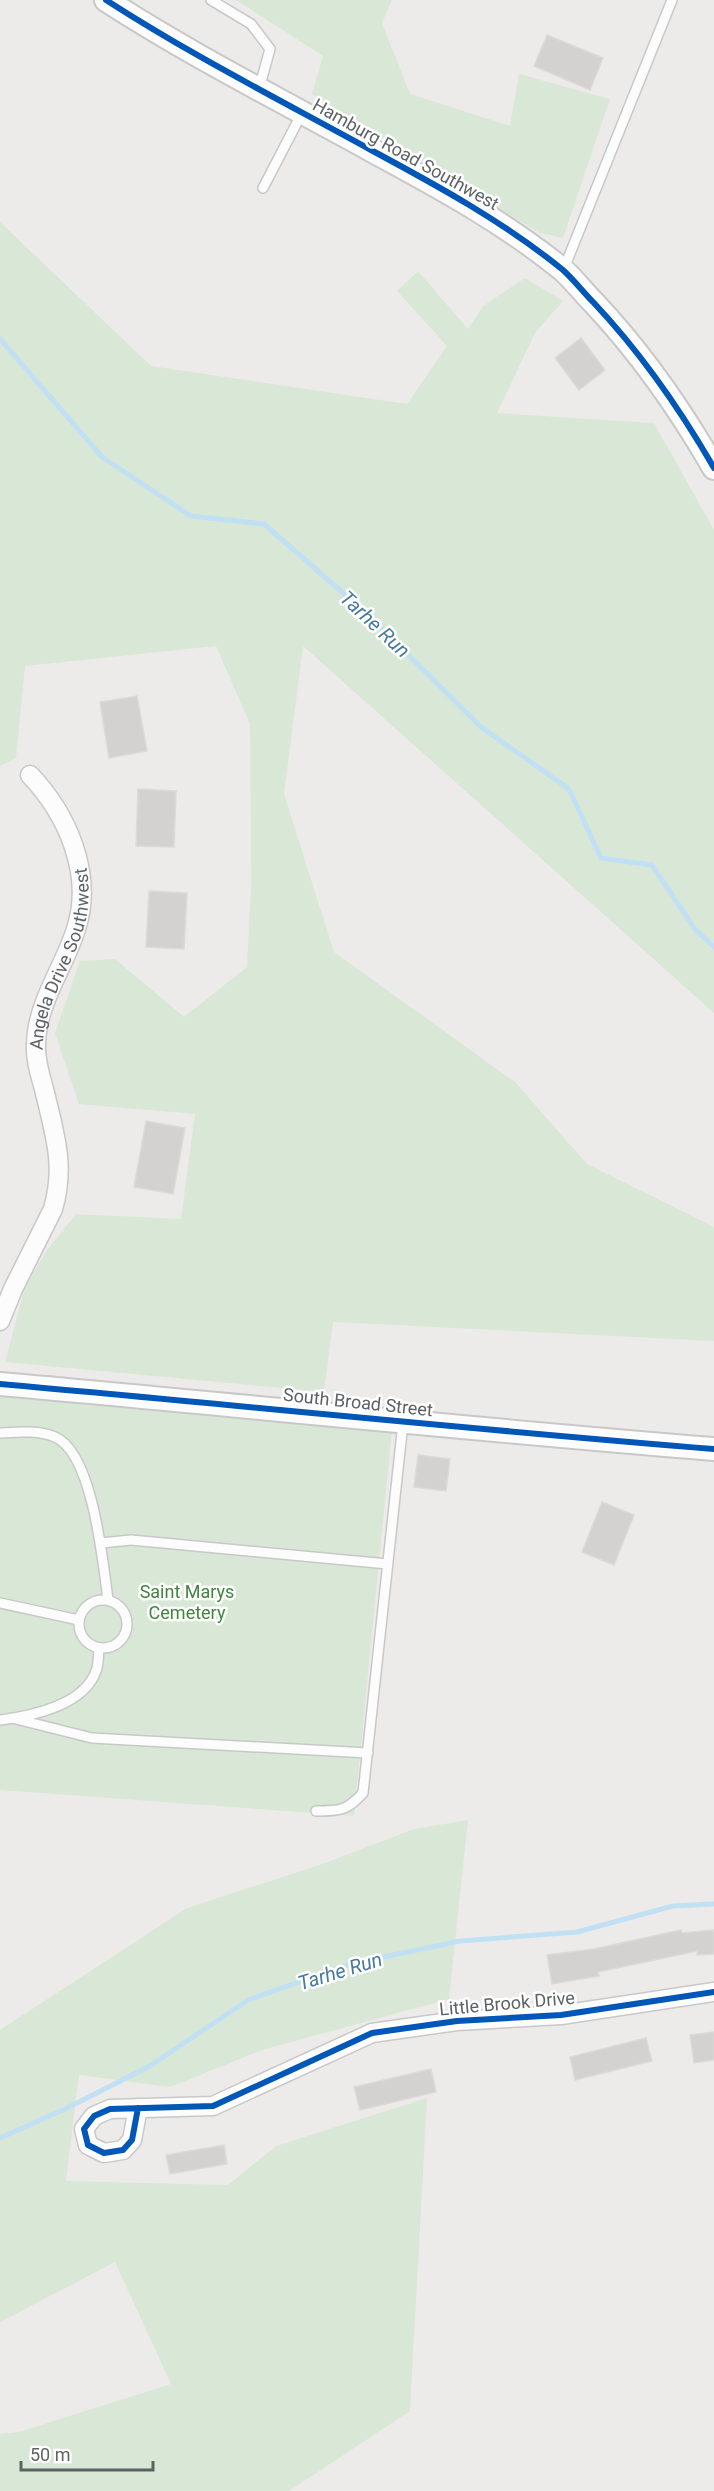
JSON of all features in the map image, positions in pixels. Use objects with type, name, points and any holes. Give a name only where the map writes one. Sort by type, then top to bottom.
[{"type":"street","name":"Hamburg Road Southwest","points":[[106,0],[259,89],[445,190],[490,217],[563,271],[631,346],[659,382],[714,468]]},
{"type":"street","name":"Angela Drive Southwest","points":[[0,1321],[57,1196],[60,1171],[57,1144],[38,1069],[36,1045],[46,997],[77,928],[80,905],[81,882],[70,836],[51,800],[30,775]]},
{"type":"street","name":"South Broad Street","points":[[0,1384],[404,1421],[510,1433],[714,1449]]},
{"type":"street","name":"Little Brook Drive","points":[[138,2108],[213,2106],[372,2033],[457,2021],[561,2014],[714,1992]]},
{"type":"lane","points":[[211,0],[251,24],[270,49],[259,89]]},
{"type":"lane","points":[[563,271],[672,0]]},
{"type":"lane","points":[[263,188],[302,112]]},
{"type":"lane","points":[[315,1811],[338,1811],[353,1804],[363,1793],[404,1421]]},
{"type":"lane","points":[[0,1433],[31,1432],[57,1437],[77,1459],[93,1506],[101,1543],[108,1600]]},
{"type":"lane","points":[[101,1543],[131,1540],[388,1564]]},
{"type":"lane","points":[[98,1600],[108,1600],[116,1603],[123,1610],[127,1619],[127,1628],[124,1637],[117,1644],[109,1648],[99,1648],[90,1645],[84,1638],[80,1630],[80,1620],[89,1604],[98,1600]]},
{"type":"lane","points":[[0,1603],[80,1620]]},
{"type":"lane","points":[[0,1720],[12,1719],[66,1704],[83,1692],[96,1672],[99,1648]]},
{"type":"lane","points":[[12,1719],[92,1738],[368,1753]]},
{"type":"green space","points":[[236,0],[392,0],[382,23],[410,94],[510,126],[519,74],[610,99],[563,238],[540,233],[312,94],[323,56]]},
{"type":"green space","points":[[0,222],[151,366],[407,404],[447,346],[397,291],[418,271],[468,329],[483,306],[525,278],[563,301],[535,333],[497,413],[654,423],[714,530],[714,1013],[303,646],[284,794],[334,952],[515,1082],[587,1164],[714,1227],[714,1341],[333,1322],[324,1392],[5,1362],[25,1287],[47,1250],[76,1214],[181,1219],[195,1114],[79,1104],[55,1033],[80,961],[115,959],[184,1017],[247,967],[251,887],[250,724],[216,646],[25,666],[16,758],[0,766]]},
{"type":"green space","name":"Saint Marys Cemetery","points":[[0,1395],[392,1431],[354,1816],[0,1790]]},
{"type":"green space","points":[[468,1820],[449,1999],[262,2050],[170,2087],[79,2075],[66,2181],[228,2185],[276,2146],[427,2098],[410,2411],[289,2491],[0,2491],[0,2434],[19,2432],[171,2384],[115,2262],[0,2322],[0,2030],[187,1908],[325,1863],[414,1829]]},
{"type":"building","points":[[547,35],[603,58],[590,90],[534,66]]},
{"type":"building","points":[[581,338],[605,370],[579,390],[555,358]]},
{"type":"building","points":[[137,696],[147,751],[109,758],[100,702]]},
{"type":"building","points":[[138,789],[176,791],[174,847],[136,846]]},
{"type":"building","points":[[149,891],[187,893],[184,949],[146,947]]},
{"type":"building","points":[[146,1121],[185,1128],[173,1194],[134,1187]]},
{"type":"building","points":[[418,1455],[450,1459],[446,1491],[414,1487]]},
{"type":"building","points":[[602,1502],[634,1515],[614,1565],[582,1552]]},
{"type":"building","points":[[681,1930],[682,1933],[714,1930],[714,1954],[697,1955],[697,1951],[598,1972],[599,1976],[552,1984],[547,1955],[594,1949]]},
{"type":"building","points":[[714,2032],[714,2060],[694,2063],[690,2035]]},
{"type":"building","points":[[646,2038],[652,2061],[575,2080],[570,2057]]},
{"type":"building","points":[[431,2069],[436,2092],[360,2110],[354,2087]]},
{"type":"building","points":[[224,2145],[227,2164],[170,2174],[166,2155]]},
{"type":"waterway","name":"Tarhe Run","points":[[0,339],[102,457],[191,516],[264,524],[366,613],[481,727],[569,789],[601,858],[652,865],[695,929],[714,947]]},
{"type":"waterway","name":"Tarhe Run","points":[[0,2138],[63,2110],[150,2066],[248,2000],[350,1964],[460,1941],[577,1932],[673,1906],[714,1904]]},
{"type":"cycle path","points":[[106,0],[204,59],[446,191],[494,220],[541,253],[567,274],[628,342],[688,424],[714,468]]},
{"type":"cycle path","points":[[0,1384],[714,1449]]},
{"type":"cycle path","points":[[138,2108],[132,2140],[123,2150],[104,2153],[88,2145],[84,2129],[94,2116],[110,2109],[213,2106],[372,2033],[457,2021],[561,2015],[714,1992]]}]
